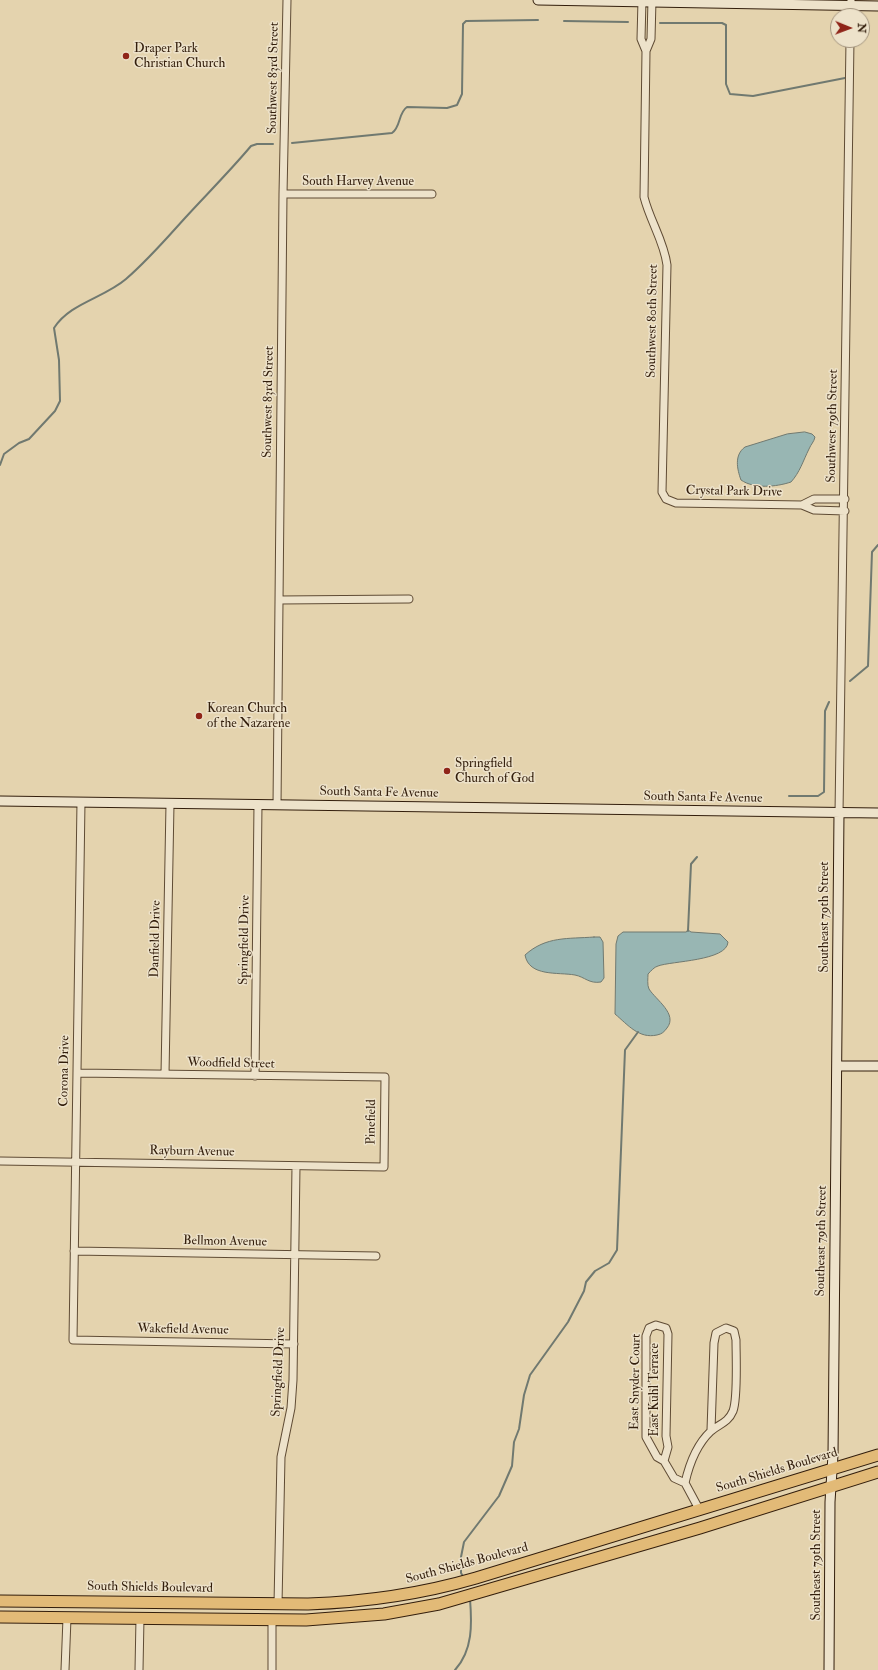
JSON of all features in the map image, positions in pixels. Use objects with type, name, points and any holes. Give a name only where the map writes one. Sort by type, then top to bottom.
[{"type":"main road","points":[[538,0],[851,3],[878,6]]},
{"type":"main road","name":"South Santa Fe Avenue","points":[[0,801],[878,813]]},
{"type":"main road","name":"Southeast 79th Street","points":[[829,1670],[839,813]]},
{"type":"main road","points":[[837,1066],[878,1066]]},
{"type":"main road","name":"South Shields Boulevard","points":[[0,1601],[278,1604],[346,1602],[408,1595],[454,1584],[878,1455]]},
{"type":"main road","points":[[0,1617],[272,1619],[355,1618],[410,1610],[466,1597],[700,1528],[878,1472]]},
{"type":"main road","points":[[541,1558],[546,1573]]},
{"type":"main road","points":[[36,1601],[36,1617]]},
{"type":"main road","points":[[272,1619],[278,1604]]},
{"type":"street","name":"Southwest 83rd Street","points":[[277,805],[282,194],[287,0]]},
{"type":"street","name":"Southwest 80th Street","points":[[642,1],[641,39],[646,51]]},
{"type":"street","name":"Southwest 80th Street","points":[[652,1],[651,39],[646,51],[644,197],[646,208],[665,251],[662,492],[666,499]]},
{"type":"street","name":"Southwest 79th Street","points":[[839,813],[845,511],[850,48]]},
{"type":"street","name":"South Harvey Avenue","points":[[282,194],[432,194]]},
{"type":"street","name":"Crystal Park Drive","points":[[666,499],[676,503],[802,505],[814,510],[845,511]]},
{"type":"street","name":"Crystal Park Drive","points":[[802,505],[814,499],[844,499]]},
{"type":"street","points":[[279,600],[409,599]]},
{"type":"street","name":"Corona Drive","points":[[73,1340],[81,802]]},
{"type":"street","name":"Danfield Drive","points":[[166,1074],[170,804]]},
{"type":"street","name":"Springfield Drive","points":[[255,1076],[258,804]]},
{"type":"street","name":"Woodfield Street","points":[[77,1074],[385,1078]]},
{"type":"street","name":"Pinefield","points":[[384,1167],[385,1078]]},
{"type":"street","name":"Rayburn Avenue","points":[[0,1161],[384,1167]]},
{"type":"street","name":"Springfield Drive","points":[[278,1604],[281,1457],[291,1408],[294,1344],[296,1166]]},
{"type":"street","name":"Bellmon Avenue","points":[[74,1251],[376,1256]]},
{"type":"street","name":"East Kuhl Terrace","points":[[656,1325],[666,1328],[668,1334],[668,1447],[664,1462]]},
{"type":"street","name":"East Snyder Court","points":[[656,1325],[649,1328],[646,1336],[646,1437],[657,1457],[664,1462],[674,1478],[685,1483]]},
{"type":"street","points":[[699,1509],[685,1483],[688,1470],[697,1448],[711,1430],[722,1425],[728,1419],[734,1405],[736,1340],[731,1329],[720,1330],[716,1333],[714,1343],[711,1430]]},
{"type":"street","name":"Wakefield Avenue","points":[[73,1340],[294,1344]]},
{"type":"street","points":[[65,1670],[67,1618]]},
{"type":"street","points":[[139,1670],[140,1618]]},
{"type":"street","points":[[272,1619],[272,1670]]},
{"type":"water","points":[[805,432],[812,434],[815,439],[791,482],[779,485],[759,486],[746,483],[741,480],[737,462],[739,454],[745,447],[787,434]]},
{"type":"water","points":[[688,930],[691,932],[720,934],[728,942],[725,948],[709,957],[665,964],[651,970],[648,974],[648,987],[665,1007],[670,1018],[670,1023],[665,1031],[659,1035],[651,1036],[639,1033],[629,1027],[615,1014],[616,944],[618,936],[623,932],[686,932]]},
{"type":"water","points":[[600,937],[603,942],[604,978],[601,982],[590,981],[575,975],[538,970],[532,967],[525,955],[541,944],[549,941]]},
{"type":"waterway","points":[[292,143],[392,133],[397,127],[402,113],[407,107],[447,108],[457,105],[462,94],[463,24],[466,21],[538,20]]},
{"type":"waterway","points":[[564,21],[628,22]]},
{"type":"waterway","points":[[660,23],[722,23],[726,25],[726,84],[730,94],[753,96],[845,78]]},
{"type":"waterway","points":[[0,465],[4,454],[19,443],[29,439],[55,411],[60,401],[59,360],[54,328],[61,319],[69,312],[117,286],[134,272],[157,249],[251,146],[257,144],[273,144]]},
{"type":"waterway","points":[[850,681],[868,666],[872,552],[878,545]]},
{"type":"waterway","points":[[789,796],[818,796],[824,792],[825,711],[829,702]]},
{"type":"waterway","points":[[688,931],[691,864],[697,857]]},
{"type":"waterway","points":[[464,1578],[461,1573],[461,1557],[464,1542],[499,1496],[512,1466],[514,1442],[519,1429],[524,1395],[530,1375],[568,1322],[584,1291],[586,1282],[595,1271],[609,1263],[617,1250],[625,1050],[638,1032]]},
{"type":"waterway","points":[[455,1670],[465,1654],[470,1636],[470,1599]]},
{"type":"place","name":"Draper Park Christian Church","points":[[126,56]]},
{"type":"place","name":"Korean Church of the Nazarene","points":[[199,716]]},
{"type":"place","name":"Springfield Church of God","points":[[447,771]]}]
